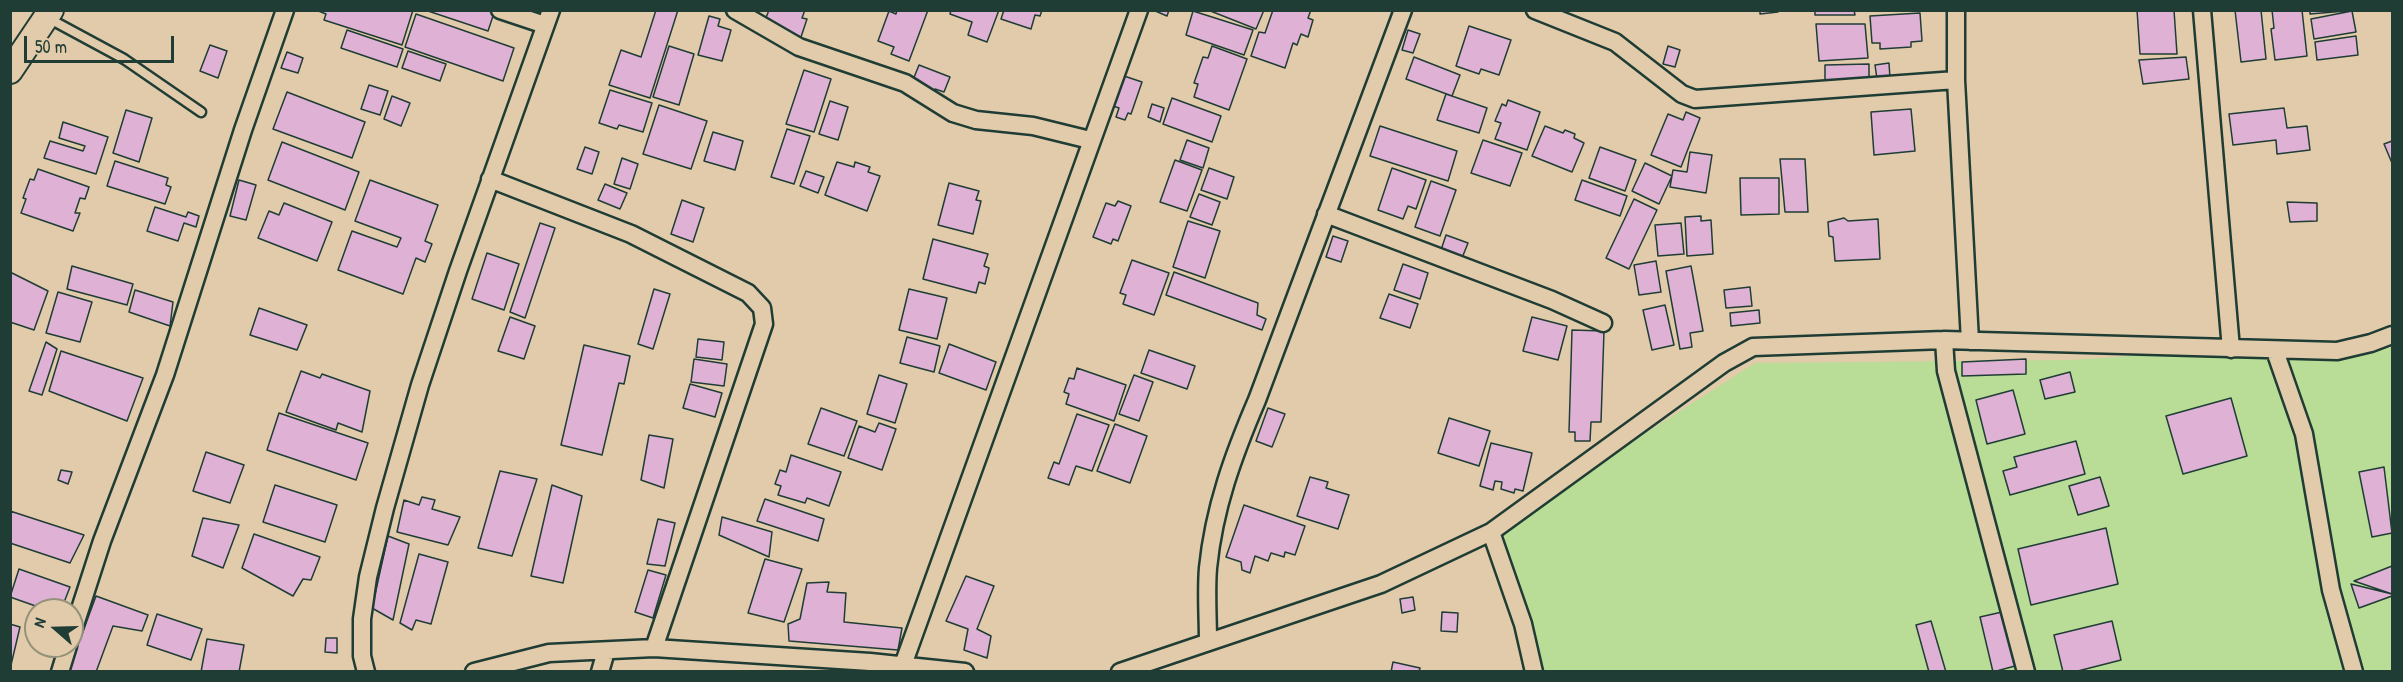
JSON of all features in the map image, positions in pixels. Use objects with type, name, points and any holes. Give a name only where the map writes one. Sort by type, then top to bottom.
[{"type":"main road","points":[[10,71],[49,14]]},
{"type":"street","points":[[84,598],[102,541],[165,375],[243,130],[285,10]]},
{"type":"street","points":[[366,672],[362,657],[362,619],[368,577],[382,519],[420,385],[548,18],[500,10]]},
{"type":"street","points":[[735,10],[799,47],[905,83],[953,113],[976,120],[1033,126],[1090,140]]},
{"type":"street","points":[[903,665],[1138,10]]},
{"type":"street","points":[[1208,642],[1208,569],[1218,506],[1232,459],[1257,400],[1403,10]]},
{"type":"street","points":[[1535,10],[1615,42],[1682,94],[1695,99],[1956,80]]},
{"type":"street","points":[[1956,10],[1956,80],[1970,341]]},
{"type":"street","points":[[2202,10],[2231,349]]},
{"type":"street","points":[[490,179],[632,234],[748,293],[762,308],[764,324],[654,648]]},
{"type":"street","points":[[1326,214],[1552,300],[1603,323]]},
{"type":"street","points":[[1120,672],[1381,584],[1491,532],[1743,351],[1753,347],[1944,340],[2337,351],[2371,343],[2392,335]]},
{"type":"street","points":[[1944,340],[1946,371],[2026,672]]},
{"type":"street","points":[[2275,351],[2304,434],[2331,590],[2354,672]]},
{"type":"street","points":[[1491,532],[1523,624],[1534,672]]},
{"type":"street","points":[[474,672],[549,653],[654,648],[870,667],[903,665],[964,672]]},
{"type":"street","points":[[600,672],[606,651]]},
{"type":"lane","points":[[49,14],[124,59],[201,112]]},
{"type":"green space","points":[[2392,348],[2392,671],[1542,671],[1491,532],[1755,363],[2070,360],[2231,349],[2275,351]]},
{"type":"building","points":[[316,10],[413,10],[402,45],[324,20],[326,14]]},
{"type":"building","points":[[425,10],[487,10],[494,13],[488,31]]},
{"type":"building","points":[[656,10],[678,10],[650,98],[609,85],[621,50],[641,57]]},
{"type":"building","points":[[769,10],[805,10],[802,18],[807,19],[801,37],[764,23]]},
{"type":"building","points":[[897,10],[928,10],[909,61],[891,54],[894,47],[878,41],[889,11],[896,14]]},
{"type":"building","points":[[951,10],[999,10],[987,42],[968,35],[972,22],[950,14]]},
{"type":"building","points":[[1004,10],[1042,10],[1040,16],[1035,15],[1031,29],[1001,19]]},
{"type":"building","points":[[1153,10],[1169,10],[1167,16]]},
{"type":"building","points":[[1208,10],[1264,10],[1256,29]]},
{"type":"building","points":[[1273,10],[1311,10],[1308,18],[1313,20],[1308,37],[1301,34],[1297,45],[1293,43],[1285,68],[1251,56],[1259,32],[1265,33]]},
{"type":"building","points":[[1760,10],[1778,10],[1778,12],[1760,14]]},
{"type":"building","points":[[1815,10],[1854,10],[1855,15],[1815,15]]},
{"type":"building","points":[[2137,10],[2174,10],[2177,54],[2140,54]]},
{"type":"building","points":[[2235,10],[2261,10],[2266,59],[2241,62]]},
{"type":"building","points":[[2272,10],[2302,10],[2307,56],[2275,60],[2271,29],[2274,28]]},
{"type":"building","points":[[2310,10],[2346,10],[2346,11],[2310,14]]},
{"type":"building","points":[[1193,11],[1253,30],[1244,55],[1186,35]]},
{"type":"building","points":[[2352,11],[2356,32],[2314,39],[2311,19]]},
{"type":"building","points":[[1920,13],[1922,41],[1911,42],[1911,47],[1880,49],[1880,43],[1872,43],[1870,16]]},
{"type":"building","points":[[416,14],[514,48],[503,81],[405,47]]},
{"type":"building","points":[[709,16],[720,19],[718,26],[731,30],[722,61],[698,55]]},
{"type":"building","points":[[1816,24],[1865,24],[1868,58],[1819,61]]},
{"type":"building","points":[[1469,26],[1511,40],[1499,75],[1481,69],[1479,74],[1456,66]]},
{"type":"building","points":[[347,30],[403,49],[397,67],[341,48]]},
{"type":"building","points":[[1408,30],[1420,34],[1413,53],[1402,50]]},
{"type":"building","points":[[2356,36],[2358,55],[2317,60],[2315,42]]},
{"type":"building","points":[[210,45],[227,51],[218,78],[200,71]]},
{"type":"building","points":[[669,46],[694,54],[679,105],[653,97]]},
{"type":"building","points":[[1212,46],[1247,59],[1229,110],[1194,97],[1198,84],[1194,83],[1203,57],[1208,58]]},
{"type":"building","points":[[1668,46],[1680,50],[1675,67],[1663,64]]},
{"type":"building","points":[[408,51],[446,64],[440,81],[402,68]]},
{"type":"building","points":[[287,52],[303,58],[298,73],[281,68]]},
{"type":"building","points":[[1414,57],[1460,75],[1452,96],[1406,79]]},
{"type":"building","points":[[2186,57],[2189,79],[2143,84],[2139,60]]},
{"type":"building","points":[[1889,63],[1890,78],[1877,79],[1875,65]]},
{"type":"building","points":[[1869,64],[1869,80],[1825,81],[1825,65]]},
{"type":"building","points":[[919,65],[950,77],[944,92],[935,89],[933,94],[911,85]]},
{"type":"building","points":[[804,70],[831,79],[814,132],[786,124]]},
{"type":"building","points":[[1124,76],[1142,82],[1131,114],[1128,113],[1125,120],[1116,117],[1119,108],[1113,106]]},
{"type":"building","points":[[369,85],[388,91],[380,115],[361,109]]},
{"type":"building","points":[[610,90],[652,103],[643,132],[619,125],[617,129],[599,123]]},
{"type":"building","points":[[287,92],[365,122],[352,158],[273,129]]},
{"type":"building","points":[[1446,94],[1487,108],[1479,133],[1437,120]]},
{"type":"building","points":[[392,96],[410,103],[401,126],[384,119]]},
{"type":"building","points":[[1172,98],[1221,116],[1212,142],[1163,124]]},
{"type":"building","points":[[1508,100],[1540,112],[1527,150],[1495,139],[1501,123],[1495,121],[1502,104],[1506,106]]},
{"type":"building","points":[[830,101],[848,107],[838,140],[819,134]]},
{"type":"building","points":[[1152,104],[1164,108],[1160,122],[1148,117]]},
{"type":"building","points":[[659,105],[707,121],[691,169],[643,154]]},
{"type":"building","points":[[2284,108],[2287,128],[2307,126],[2310,150],[2277,154],[2276,140],[2233,145],[2229,114]]},
{"type":"building","points":[[1911,109],[1915,151],[1874,155],[1871,112]]},
{"type":"building","points":[[126,110],[152,118],[139,162],[113,153]]},
{"type":"building","points":[[1686,112],[1700,118],[1681,167],[1651,155],[1668,114],[1683,120]]},
{"type":"building","points":[[63,122],[108,137],[96,174],[44,158],[50,141],[83,151],[85,146],[59,138]]},
{"type":"building","points":[[1380,126],[1457,151],[1448,181],[1370,156]]},
{"type":"building","points":[[1545,126],[1563,133],[1565,130],[1575,134],[1574,138],[1584,143],[1572,172],[1532,156]]},
{"type":"building","points":[[787,129],[810,136],[794,184],[771,177]]},
{"type":"building","points":[[713,132],[743,141],[735,170],[704,161]]},
{"type":"building","points":[[1187,140],[1209,148],[1203,168],[1180,160]]},
{"type":"building","points":[[1483,140],[1522,153],[1510,186],[1471,173]]},
{"type":"building","points":[[2392,141],[2392,163],[2384,144]]},
{"type":"building","points":[[282,142],[359,172],[345,210],[268,180]]},
{"type":"building","points":[[585,147],[599,152],[592,174],[577,169]]},
{"type":"building","points":[[1600,147],[1636,160],[1625,191],[1589,178]]},
{"type":"building","points":[[1690,152],[1712,155],[1706,193],[1670,187],[1673,170],[1687,172]]},
{"type":"building","points":[[622,158],[638,164],[630,189],[614,184]]},
{"type":"building","points":[[1780,159],[1805,159],[1808,212],[1785,212]]},
{"type":"building","points":[[1175,160],[1202,170],[1187,211],[1160,202]]},
{"type":"building","points":[[115,161],[168,178],[166,185],[171,187],[165,204],[107,186]]},
{"type":"building","points":[[837,162],[854,167],[855,162],[870,167],[868,172],[880,176],[867,211],[825,195]]},
{"type":"building","points":[[1645,163],[1672,176],[1659,204],[1632,191]]},
{"type":"building","points":[[1209,168],[1234,177],[1227,199],[1201,190]]},
{"type":"building","points":[[1392,168],[1426,180],[1416,209],[1408,206],[1403,219],[1378,210]]},
{"type":"building","points":[[38,169],[89,187],[85,199],[80,198],[75,213],[80,213],[73,231],[21,213],[26,199],[23,198],[30,179],[34,180]]},
{"type":"building","points":[[806,171],[824,177],[818,193],[800,186]]},
{"type":"building","points":[[1740,178],[1779,178],[1779,214],[1741,215]]},
{"type":"building","points":[[239,180],[256,185],[246,220],[230,216]]},
{"type":"building","points":[[370,180],[438,205],[425,241],[432,244],[425,262],[416,258],[403,294],[338,270],[352,231],[397,247],[401,238],[355,221]]},
{"type":"building","points":[[1582,180],[1627,196],[1620,216],[1575,200]]},
{"type":"building","points":[[1431,181],[1456,190],[1440,236],[1415,227]]},
{"type":"building","points":[[949,183],[979,191],[976,200],[981,201],[973,234],[938,225]]},
{"type":"building","points":[[605,184],[627,193],[620,209],[598,200]]},
{"type":"building","points":[[1199,194],[1220,202],[1212,225],[1190,217]]},
{"type":"building","points":[[1634,199],[1657,210],[1629,269],[1606,258]]},
{"type":"building","points":[[682,200],[704,208],[693,242],[671,234]]},
{"type":"building","points":[[1118,201],[1131,206],[1118,241],[1113,239],[1111,244],[1093,237],[1106,203],[1115,206]]},
{"type":"building","points":[[2287,202],[2317,203],[2317,221],[2290,222]]},
{"type":"building","points":[[284,203],[332,222],[317,261],[258,238],[269,211],[279,215]]},
{"type":"building","points":[[155,207],[186,217],[188,212],[199,216],[196,227],[184,223],[178,241],[147,231]]},
{"type":"building","points":[[1701,216],[1701,221],[1711,220],[1713,254],[1687,256],[1685,217]]},
{"type":"building","points":[[1844,218],[1848,221],[1878,219],[1880,259],[1835,261],[1833,237],[1829,236],[1828,222]]},
{"type":"building","points":[[1188,221],[1220,231],[1205,278],[1173,267]]},
{"type":"building","points":[[540,223],[555,228],[525,318],[510,312]]},
{"type":"building","points":[[1681,223],[1684,254],[1658,256],[1655,225]]},
{"type":"building","points":[[1446,235],[1468,243],[1462,258],[1441,250]]},
{"type":"building","points":[[1333,236],[1348,241],[1341,262],[1326,257]]},
{"type":"building","points":[[933,239],[988,254],[984,266],[989,268],[985,284],[979,282],[976,293],[923,279]]},
{"type":"building","points":[[487,253],[519,264],[504,310],[472,299]]},
{"type":"building","points":[[1132,260],[1169,273],[1154,315],[1123,304],[1126,295],[1120,293]]},
{"type":"building","points":[[1656,261],[1661,292],[1639,295],[1634,265]]},
{"type":"building","points":[[1403,264],[1428,273],[1420,299],[1394,290]]},
{"type":"building","points":[[72,266],[133,284],[127,305],[67,289]]},
{"type":"building","points":[[1691,266],[1703,331],[1690,333],[1692,347],[1680,349],[1666,271]]},
{"type":"building","points":[[10,272],[48,291],[34,330],[10,322]]},
{"type":"building","points":[[1174,272],[1258,303],[1257,315],[1266,319],[1262,330],[1166,295]]},
{"type":"building","points":[[1750,287],[1752,306],[1726,308],[1724,290]]},
{"type":"building","points":[[654,289],[670,294],[653,349],[638,344]]},
{"type":"building","points":[[909,289],[947,298],[937,339],[899,330]]},
{"type":"building","points":[[135,290],[173,302],[170,326],[129,312]]},
{"type":"building","points":[[58,292],[92,302],[80,342],[46,333]]},
{"type":"building","points":[[1389,294],[1418,304],[1410,328],[1380,318]]},
{"type":"building","points":[[1665,305],[1674,345],[1652,350],[1643,310]]},
{"type":"building","points":[[259,308],[307,325],[297,350],[250,335]]},
{"type":"building","points":[[1759,310],[1760,323],[1731,326],[1730,313]]},
{"type":"building","points":[[510,317],[535,326],[524,359],[498,351]]},
{"type":"building","points":[[1532,317],[1567,326],[1558,360],[1523,351]]},
{"type":"building","points":[[1572,330],[1604,331],[1601,422],[1591,422],[1590,441],[1575,441],[1575,432],[1569,432]]},
{"type":"building","points":[[907,337],[940,346],[934,372],[900,363]]},
{"type":"building","points":[[698,339],[724,342],[722,360],[696,357]]},
{"type":"building","points":[[46,342],[57,349],[42,395],[29,391]]},
{"type":"building","points":[[949,344],[996,362],[986,390],[939,373]]},
{"type":"building","points":[[584,345],[630,356],[624,384],[619,383],[602,455],[561,445]]},
{"type":"building","points":[[1149,350],[1195,366],[1187,389],[1141,373]]},
{"type":"building","points":[[61,351],[143,378],[127,421],[49,391]]},
{"type":"building","points":[[694,359],[727,364],[724,386],[691,382]]},
{"type":"building","points":[[2026,359],[2026,374],[1962,376],[1962,362]]},
{"type":"building","points":[[1077,368],[1126,385],[1114,421],[1066,404],[1069,394],[1064,392],[1069,378],[1074,379]]},
{"type":"building","points":[[301,371],[320,378],[322,374],[370,391],[362,432],[338,423],[336,430],[286,412]]},
{"type":"building","points":[[2070,372],[2075,392],[2045,399],[2040,380]]},
{"type":"building","points":[[879,375],[907,384],[895,423],[867,414]]},
{"type":"building","points":[[1134,375],[1153,382],[1139,421],[1119,414]]},
{"type":"building","points":[[690,384],[722,393],[715,417],[683,408]]},
{"type":"building","points":[[2013,390],[2025,434],[1987,444],[1976,400]]},
{"type":"building","points":[[2231,398],[2247,456],[2183,474],[2166,416]]},
{"type":"building","points":[[821,408],[857,421],[844,456],[808,444]]},
{"type":"building","points":[[1268,408],[1285,414],[1272,447],[1256,441]]},
{"type":"building","points":[[279,413],[368,443],[356,480],[267,450]]},
{"type":"building","points":[[1077,414],[1109,425],[1092,471],[1076,466],[1069,485],[1048,478],[1054,462],[1059,464]]},
{"type":"building","points":[[1449,418],[1490,431],[1479,466],[1438,453]]},
{"type":"building","points":[[879,423],[896,429],[882,470],[848,458],[859,426],[875,432]]},
{"type":"building","points":[[1115,424],[1147,436],[1130,483],[1097,471]]},
{"type":"building","points":[[649,435],[673,439],[664,488],[641,480]]},
{"type":"building","points":[[2076,441],[2085,474],[2010,495],[2003,471],[2017,467],[2014,457]]},
{"type":"building","points":[[1491,443],[1532,453],[1523,491],[1515,489],[1514,493],[1501,489],[1502,482],[1495,481],[1493,490],[1480,486]]},
{"type":"building","points":[[206,452],[244,465],[230,503],[193,491]]},
{"type":"building","points":[[791,455],[841,472],[829,506],[807,498],[805,503],[778,495],[781,486],[775,484],[780,470],[786,472]]},
{"type":"building","points":[[2384,467],[2392,533],[2372,537],[2359,472]]},
{"type":"building","points":[[61,470],[72,472],[68,484],[58,480]]},
{"type":"building","points":[[500,471],[537,479],[512,556],[478,548]]},
{"type":"building","points":[[1310,477],[1328,482],[1326,488],[1349,495],[1338,529],[1297,516]]},
{"type":"building","points":[[2100,477],[2109,506],[2078,515],[2069,486]]},
{"type":"building","points":[[275,485],[337,505],[325,542],[263,522]]},
{"type":"building","points":[[552,485],[582,496],[563,583],[531,576]]},
{"type":"building","points":[[422,497],[435,500],[432,509],[460,517],[448,545],[397,532],[404,500],[419,505]]},
{"type":"building","points":[[765,499],[824,519],[818,541],[757,521]]},
{"type":"building","points":[[1244,505],[1305,526],[1295,555],[1285,552],[1284,557],[1271,553],[1268,561],[1255,556],[1250,573],[1242,570],[1241,562],[1226,557]]},
{"type":"building","points":[[10,511],[84,535],[70,563],[10,543]]},
{"type":"building","points":[[722,517],[772,532],[769,557],[719,535]]},
{"type":"building","points":[[203,518],[239,525],[223,568],[192,556]]},
{"type":"building","points":[[658,519],[675,523],[665,566],[647,564]]},
{"type":"building","points":[[2106,528],[2118,584],[2031,605],[2018,549]]},
{"type":"building","points":[[254,534],[320,557],[311,580],[303,579],[293,596],[242,568]]},
{"type":"building","points":[[388,536],[409,544],[393,620],[372,608]]},
{"type":"building","points":[[419,554],[448,562],[431,624],[416,620],[412,630],[400,623]]},
{"type":"building","points":[[765,559],[802,569],[784,622],[748,613]]},
{"type":"building","points":[[2392,566],[2392,594],[2354,581]]},
{"type":"building","points":[[19,569],[70,587],[66,598],[24,598],[24,602],[10,597]]},
{"type":"building","points":[[648,570],[666,575],[653,618],[635,612]]},
{"type":"building","points":[[966,576],[994,586],[977,629],[991,636],[987,658],[964,650],[968,629],[946,621]]},
{"type":"building","points":[[829,582],[827,592],[846,593],[844,622],[902,628],[898,650],[789,641],[788,624],[800,619],[807,583]]},
{"type":"building","points":[[2351,584],[2392,594],[2392,596],[2359,608]]},
{"type":"building","points":[[96,596],[148,615],[142,631],[113,626],[96,672],[68,672],[73,658],[84,658],[84,629]]},
{"type":"building","points":[[1413,597],[1415,610],[1402,613],[1400,599]]},
{"type":"building","points":[[1442,612],[1458,613],[1457,632],[1441,631]]},
{"type":"building","points":[[2002,612],[2015,666],[1993,672],[1980,617]]},
{"type":"building","points":[[157,614],[202,629],[191,660],[147,645]]},
{"type":"building","points":[[1931,621],[1946,672],[1929,672],[1916,625]]},
{"type":"building","points":[[2112,621],[2121,660],[2074,672],[2063,672],[2054,635]]},
{"type":"building","points":[[10,624],[20,627],[11,665],[10,665]]},
{"type":"building","points":[[326,638],[337,638],[337,653],[325,652]]},
{"type":"building","points":[[207,639],[244,645],[239,672],[201,672]]},
{"type":"building","points":[[1393,662],[1420,668],[1419,672],[1391,672]]}]
